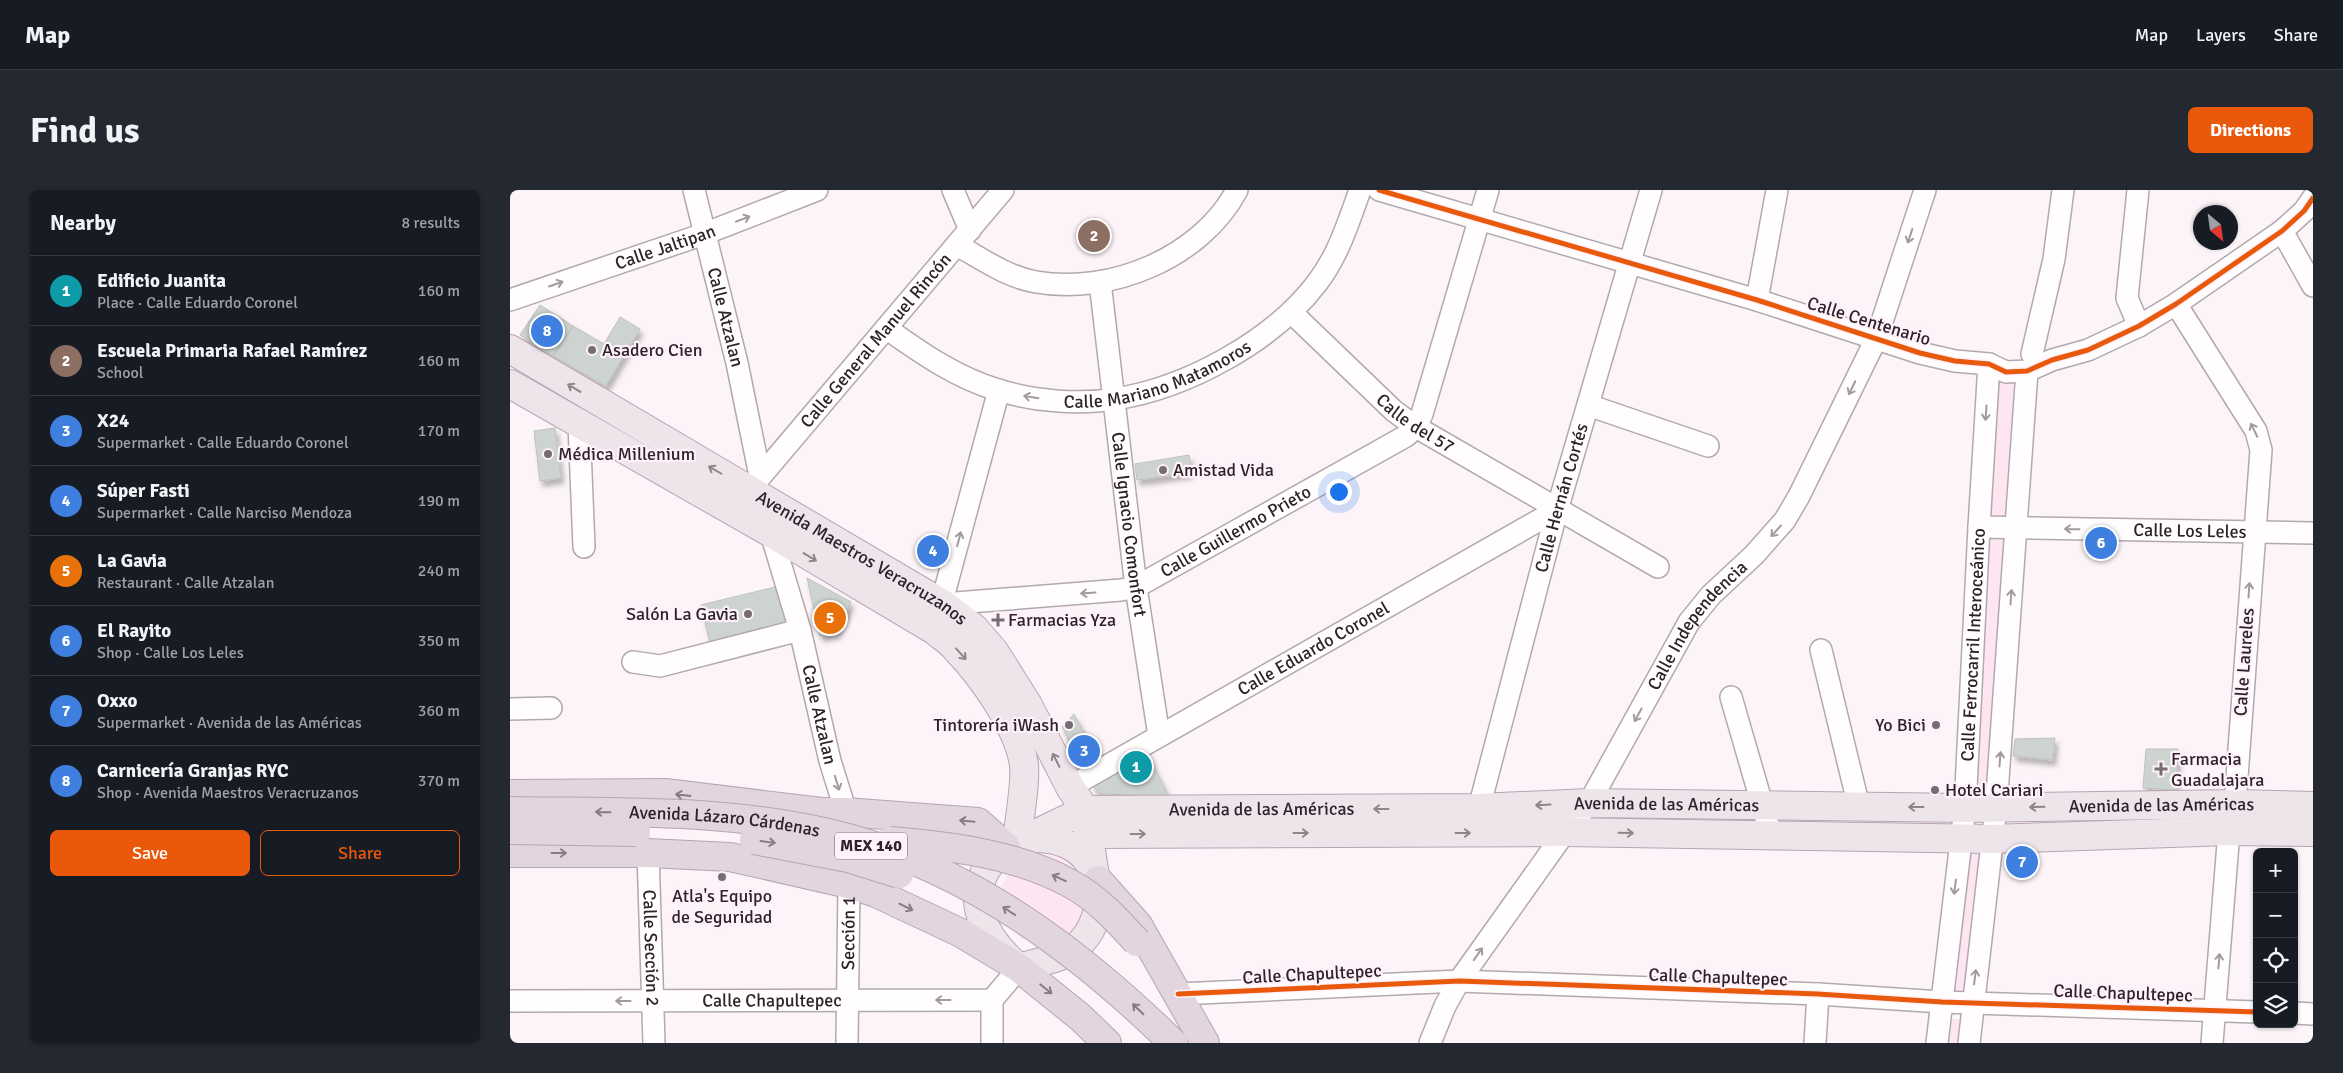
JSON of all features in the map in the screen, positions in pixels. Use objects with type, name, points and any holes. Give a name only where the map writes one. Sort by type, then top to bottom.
[{"type":"highway","name":"MEX 140","points":[[510,794],[665,793],[838,821],[909,817],[978,822],[1016,842]]},
{"type":"highway","name":"Avenida Lázaro Cárdenas","points":[[510,811],[722,817],[785,825],[838,821],[982,893],[1074,954],[1127,998],[1173,1043]]},
{"type":"highway","points":[[876,893],[875,870],[880,853],[889,834],[909,817]]},
{"type":"highway","points":[[840,881],[841,843],[835,826],[838,821],[927,844],[998,857],[1032,866],[1079,890],[1110,912],[1137,942],[1194,1043]]},
{"type":"highway","name":"Avenida Lázaro Cárdenas","points":[[510,830],[720,835],[848,858],[910,878],[969,907],[1064,969],[1115,1011],[1146,1043]]},
{"type":"highway","name":"MEX 140","points":[[510,853],[648,853],[730,857],[840,881],[876,893],[961,933],[1019,968],[1080,1017],[1107,1043]]},
{"type":"highway","points":[[1096,875],[1138,925],[1205,1043]]},
{"type":"main road","name":"Avenida Maestros Veracruzanos","points":[[510,349],[754,483],[942,604],[974,628],[994,651],[1028,705],[1070,787],[1087,822],[1096,875]]},
{"type":"main road","name":"Avenida Maestros Veracruzanos","points":[[510,384],[771,533],[934,630],[956,648],[973,667],[1006,718],[1018,744],[1024,766],[1016,842]]},
{"type":"main road","name":"Avenida de las Américas","points":[[1016,842],[1087,822],[1590,803],[1965,808],[2235,804],[2313,806]]},
{"type":"main road","name":"Avenida de las Américas","points":[[1087,822],[1991,839],[2229,831],[2313,832]]},
{"type":"main road","points":[[1016,842],[1047,838],[1066,843],[1082,854],[1096,875],[1100,905],[1092,929],[1076,947],[1053,958],[1019,968]]},
{"type":"main road","name":"MEX 140","points":[[1016,842],[992,860],[982,877],[978,896],[980,915],[988,932],[1004,955],[1019,968]]},
{"type":"street","name":"Calle Atzalan","points":[[694,190],[737,363],[754,483]]},
{"type":"street","name":"Calle Jaltipan","points":[[510,300],[704,234],[817,190]]},
{"type":"street","points":[[953,190],[963,238],[1002,271],[1035,282],[1069,285],[1100,282],[1138,271],[1183,249],[1210,228],[1226,210],[1237,190]]},
{"type":"street","name":"Calle General Manuel Rincón","points":[[754,483],[1003,190]]},
{"type":"street","name":"Calle Mariano Matamoros","points":[[886,328],[947,368],[999,390],[1034,397],[1077,401],[1114,399],[1163,386],[1212,366],[1259,338],[1292,313],[1319,281],[1344,235],[1360,190]]},
{"type":"street","name":"Calle Centenario","points":[[1379,190],[1630,265],[1757,300],[1877,337],[1920,353],[1990,364],[2037,362],[2088,350],[2139,326],[2176,304],[2282,230],[2304,211],[2313,198]]},
{"type":"street","points":[[1416,427],[1422,414],[1488,190]]},
{"type":"street","name":"Calle Hernán Cortés","points":[[1479,808],[1557,510],[1651,190]]},
{"type":"street","points":[[1757,300],[1777,190]]},
{"type":"street","name":"Calle Independencia","points":[[1430,1043],[1445,1006],[1459,981],[1565,832],[1590,803],[1689,622],[1711,595],[1754,555],[1785,520],[1799,496],[1877,337],[1925,190]]},
{"type":"street","name":"Calle Ferrocarril Interoceánico","points":[[1969,1043],[1972,1003],[1996,808],[2017,528],[2037,362],[2063,190]]},
{"type":"street","points":[[2138,190],[2127,298],[2139,326]]},
{"type":"street","points":[[2282,230],[2313,286]]},
{"type":"street","name":"Calle Ignacio Comonfort","points":[[1100,282],[1136,587],[1159,736]]},
{"type":"street","name":"Calle Laureles","points":[[2176,304],[2256,431],[2261,450],[2253,532],[2235,804],[2229,831],[2212,1043]]},
{"type":"street","name":"Calle del 57","points":[[1292,313],[1394,410],[1416,427],[1658,567]]},
{"type":"street","name":"Calle Ferrocarril Interoceánico","points":[[1938,1043],[1965,808],[1978,527],[1990,364]]},
{"type":"street","points":[[934,630],[999,390]]},
{"type":"street","points":[[1588,405],[1708,446]]},
{"type":"street","points":[[579,424],[584,547]]},
{"type":"street","name":"Calle Guillermo Prieto","points":[[942,604],[1122,590],[1136,587],[1406,436],[1416,427]]},
{"type":"street","name":"Calle Eduardo Coronel","points":[[1070,787],[1557,510]]},
{"type":"street","name":"Calle Los Leles","points":[[1978,527],[2313,533]]},
{"type":"street","name":"Calle Atzalan","points":[[771,533],[800,630],[830,761],[838,821],[876,893]]},
{"type":"street","points":[[633,662],[660,666],[800,630]]},
{"type":"street","points":[[1821,650],[1859,807]]},
{"type":"street","points":[[1731,697],[1771,835]]},
{"type":"street","points":[[510,709],[551,708]]},
{"type":"street","name":"Calle Sección 2","points":[[648,853],[654,1043]]},
{"type":"street","name":"Sección 1","points":[[840,881],[848,999],[848,1043]]},
{"type":"street","points":[[992,1043],[992,1000],[1019,968]]},
{"type":"street","name":"Calle Chapultepec","points":[[1178,994],[1459,981],[1818,994],[1942,1002],[2253,1012]]},
{"type":"street","points":[[1815,1043],[1818,994]]},
{"type":"street","name":"Calle Chapultepec","points":[[510,1000],[992,1000]]},
{"type":"street","points":[[2298,1013],[2313,1014]]},
{"type":"shaded area","points":[[1996,381],[2018,381],[2012,523],[1987,522]]},
{"type":"shaded area","points":[[1985,537],[2006,539],[1995,803],[1973,802]]},
{"type":"shaded area","points":[[1967,849],[1989,850],[1978,998],[1955,997]]},
{"type":"shaded area","points":[[1041,854],[1065,860],[1077,871],[1083,888],[1087,911],[1072,934],[1047,943],[1028,940],[1013,930],[1003,915],[1000,897],[1005,879],[1018,864]]},
{"type":"shaded area","points":[[1952,1019],[1966,1019],[1964,1043],[1950,1043]]},
{"type":"building","points":[[540,305],[573,326],[553,356],[520,335]]},
{"type":"building","name":"Asadero Cien","points":[[620,317],[640,329],[606,386],[553,356],[573,326],[604,344]]},
{"type":"building","name":"Médica Millenium","points":[[555,428],[561,478],[540,481],[534,431]]},
{"type":"building","name":"Amistad Vida","points":[[1189,455],[1191,467],[1189,473],[1137,480],[1135,464]]},
{"type":"building","points":[[807,578],[851,602],[837,633],[820,636]]},
{"type":"building","name":"Salón La Gavia","points":[[787,584],[795,622],[710,643],[701,605]]},
{"type":"building","points":[[1074,714],[1096,755],[1081,763],[1062,727]]},
{"type":"building","points":[[2055,738],[2053,760],[2013,756],[2015,739]]},
{"type":"building","name":"Farmacia Guadalajara","points":[[2146,749],[2178,749],[2176,790],[2143,788]]},
{"type":"building","points":[[1146,751],[1169,797],[1104,794],[1099,793],[1091,783]]},
{"type":"cycle path","points":[[1379,190],[1757,300],[1920,353],[1955,361],[1989,364],[2006,372],[2027,371],[2052,360],[2088,350],[2139,326],[2176,304],[2282,231],[2304,211],[2313,198]]},
{"type":"cycle path","points":[[1178,994],[1459,981],[1818,994],[1942,1002],[2253,1012]]},
{"type":"place","name":"Escuela Primaria Rafael Ramírez","points":[[1094,236]]},
{"type":"place","name":"Carnicería Granjas RYC","points":[[547,331]]},
{"type":"place","name":"Asadero Cien","points":[[592,350]]},
{"type":"place","name":"Médica Millenium","points":[[548,454]]},
{"type":"place","name":"Amistad Vida","points":[[1163,470]]},
{"type":"place","name":"El Rayito","points":[[2101,543]]},
{"type":"place","name":"Súper Fasti","points":[[933,551]]},
{"type":"place","name":"Salón La Gavia","points":[[748,614]]},
{"type":"place","name":"La Gavia","points":[[830,618]]},
{"type":"place","name":"Farmacias Yza","points":[[998,620]]},
{"type":"place","name":"Tintorería iWash","points":[[1069,725]]},
{"type":"place","name":"Yo Bici","points":[[1936,725]]},
{"type":"place","name":"X24","points":[[1084,751]]},
{"type":"place","name":"Edificio Juanita","points":[[1136,767]]},
{"type":"place","name":"Farmacia Guadalajara","points":[[2161,769]]},
{"type":"place","name":"Hotel Cariari","points":[[1935,790]]},
{"type":"place","name":"Oxxo","points":[[2022,862]]},
{"type":"place","name":"Atla's Equipo de Seguridad","points":[[722,877]]}]
